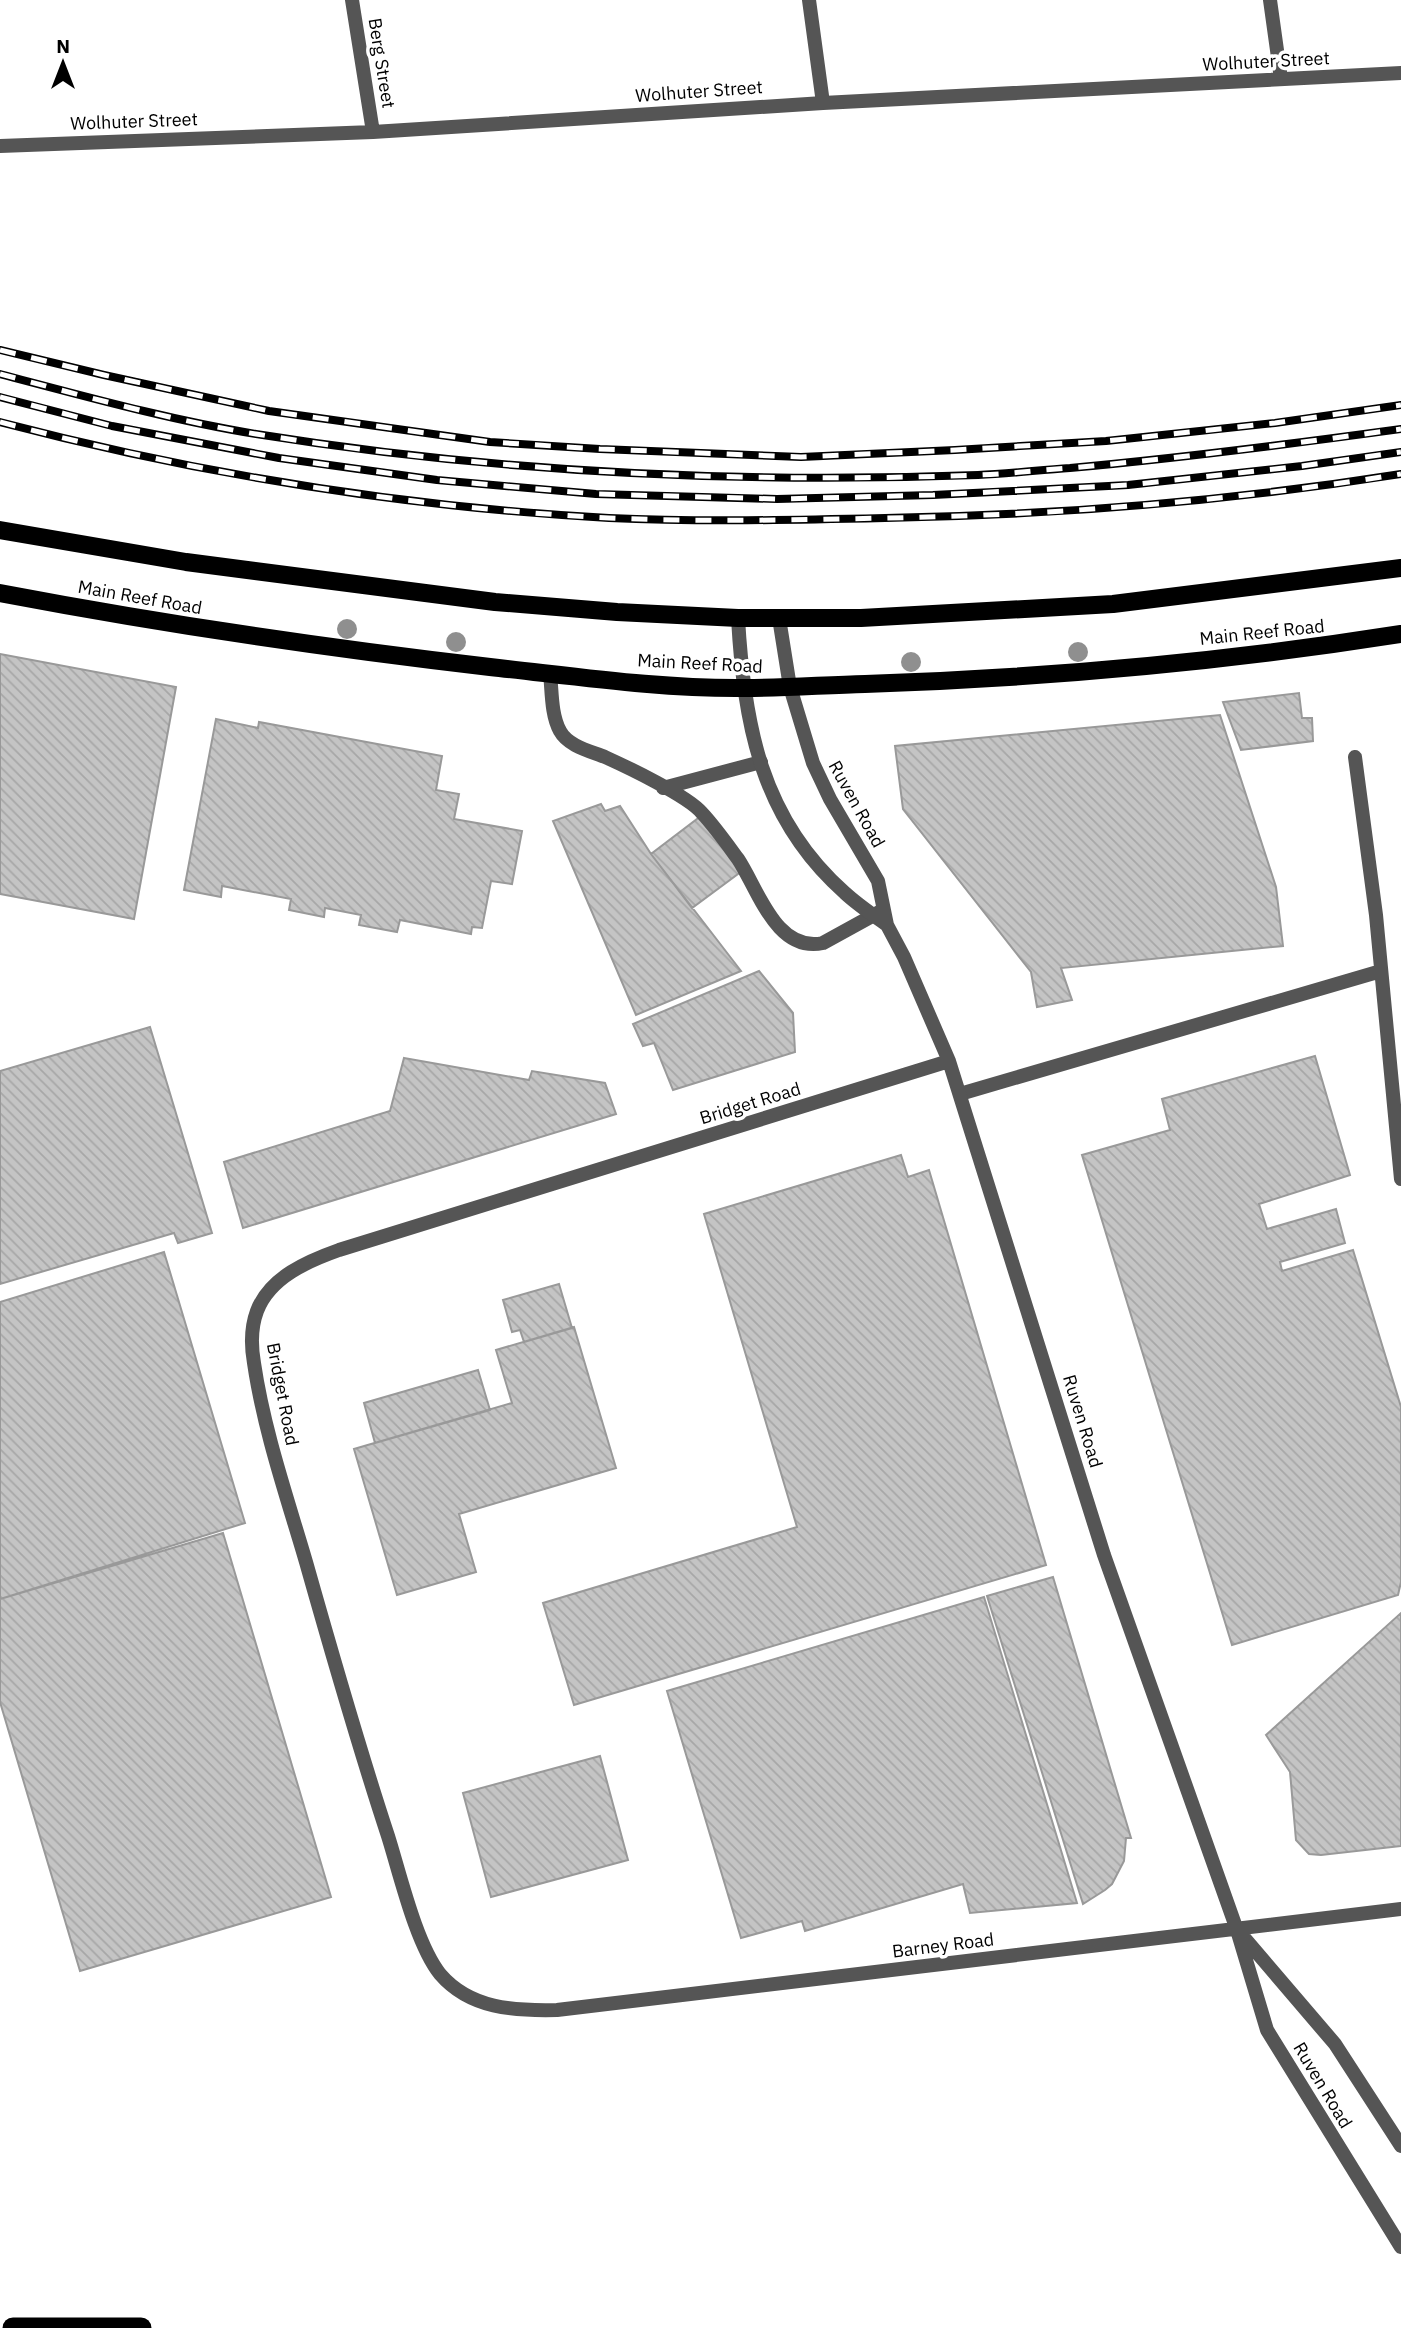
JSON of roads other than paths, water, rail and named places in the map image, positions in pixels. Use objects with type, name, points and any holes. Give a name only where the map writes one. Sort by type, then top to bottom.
[{"type":"highway","points":[[13,2328],[141,2328]]},
{"type":"main road","points":[[0,530],[186,562],[495,602],[738,618],[861,618],[1114,604],[1401,568]]},
{"type":"main road","name":"Main Reef Road","points":[[0,593],[192,627],[376,654],[550,673],[744,688],[969,680],[1126,668],[1401,634]]},
{"type":"street","name":"Berg Street","points":[[352,0],[373,132]]},
{"type":"street","points":[[809,0],[822,103]]},
{"type":"street","points":[[1270,0],[1281,79]]},
{"type":"street","name":"Wolhuter Street","points":[[0,146],[373,132],[822,103],[1401,73]]},
{"type":"street","name":"Ruven Road","points":[[738,618],[751,737],[780,810],[798,842],[845,893],[879,913],[904,957],[949,1061],[1104,1555],[1237,1930],[1268,2030],[1401,2247]]},
{"type":"street","name":"Ruven Road","points":[[779,618],[790,687],[813,763],[830,799],[878,881],[879,913]]},
{"type":"street","points":[[550,673],[555,719],[558,729],[568,741],[609,759],[695,806],[739,861],[779,927],[791,938],[814,945],[822,943],[879,913]]},
{"type":"street","points":[[1355,757],[1376,915],[1401,1179]]},
{"type":"street","points":[[663,788],[761,762]]},
{"type":"street","points":[[960,1094],[1381,971]]},
{"type":"street","name":"Bridget Road","points":[[490,2006],[462,1993],[440,1974],[423,1946],[372,1787],[265,1423],[253,1360],[252,1334],[257,1310],[266,1296],[293,1270],[312,1260],[949,1061]]},
{"type":"street","name":"Barney Road","points":[[490,2006],[520,2011],[556,2010],[1401,1909]]},
{"type":"street","name":"Ruven Road","points":[[1237,1930],[1335,2043],[1401,2146]]},
{"type":"railway","points":[[0,350],[269,411],[490,442],[801,457],[1106,441],[1275,423],[1401,405]]},
{"type":"railway","points":[[0,374],[192,422],[345,447],[525,466],[706,476],[797,478],[1001,474],[1195,455],[1401,429]]},
{"type":"railway","points":[[0,397],[112,426],[279,458],[437,480],[596,494],[777,499],[933,495],[1128,485],[1401,452]]},
{"type":"railway","points":[[0,422],[150,457],[378,497],[609,518],[782,520],[1015,514],[1208,499],[1401,474]]}]
